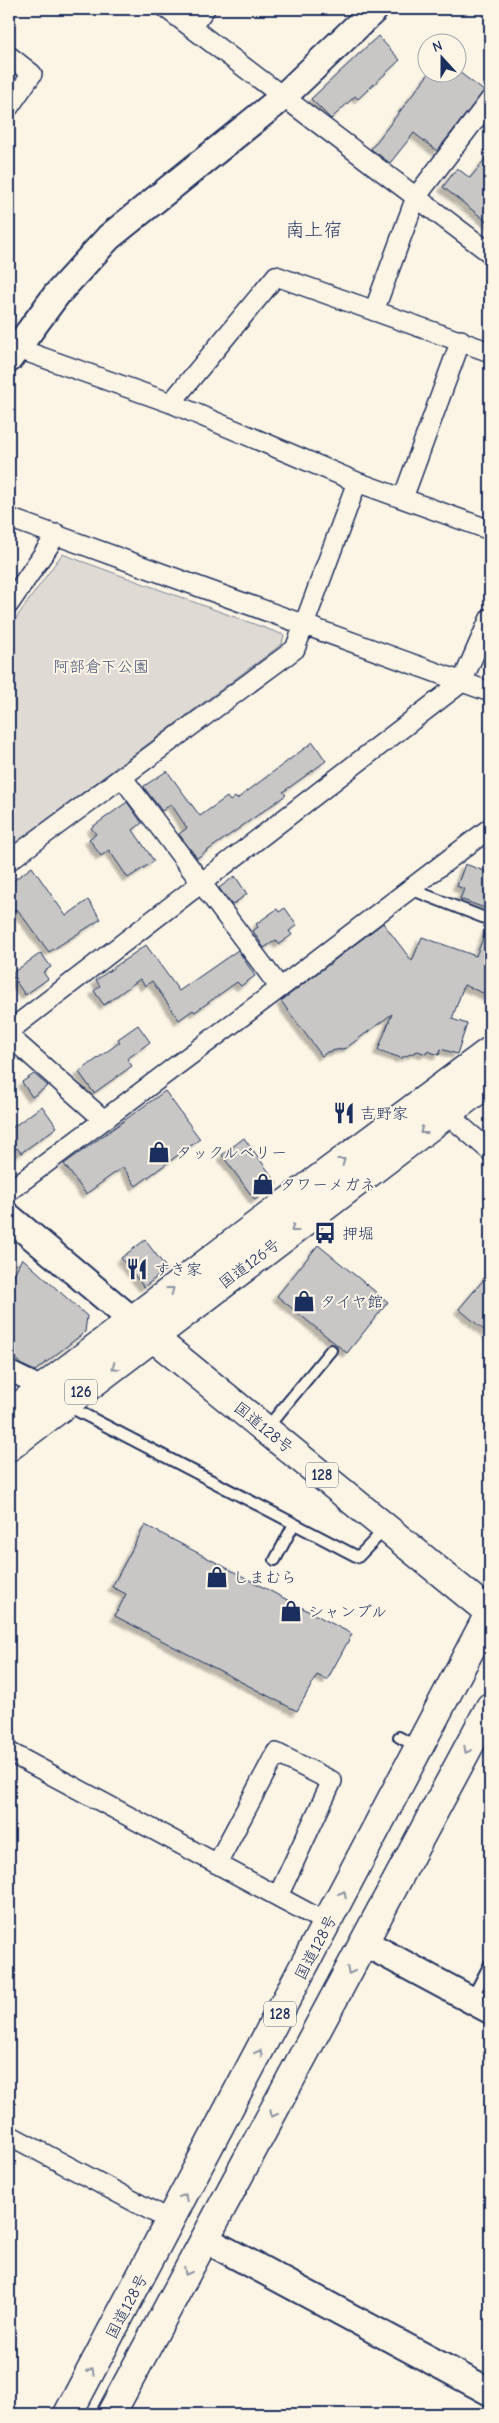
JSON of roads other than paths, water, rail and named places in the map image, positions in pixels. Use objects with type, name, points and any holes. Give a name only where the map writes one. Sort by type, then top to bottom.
[{"type":"highway","name":"国道126号","points":[[9,1447],[54,1397],[132,1320],[490,1051]]},
{"type":"highway","name":"国道126号","points":[[9,1414],[54,1397],[154,1337],[490,1081]]},
{"type":"highway","name":"128","points":[[132,1320],[154,1337]]},
{"type":"highway","name":"国道128号","points":[[68,2414],[328,1923],[410,1743],[490,1613],[154,1337]]},
{"type":"highway","name":"128","points":[[111,2414],[490,1707]]},
{"type":"highway","points":[[328,1923],[365,1943]]},
{"type":"highway","points":[[171,2221],[205,2239]]},
{"type":"street","points":[[167,9],[490,253]]},
{"type":"street","points":[[191,27],[205,9]]},
{"type":"street","points":[[375,9],[283,96],[109,237],[57,294],[11,350],[171,403],[357,482],[490,530]]},
{"type":"street","points":[[9,56],[32,74],[9,107]]},
{"type":"street","points":[[374,311],[416,197],[490,100]]},
{"type":"street","points":[[171,403],[276,276],[461,340],[490,352]]},
{"type":"street","points":[[403,498],[461,340]]},
{"type":"street","points":[[9,858],[10,860],[295,650],[357,482]]},
{"type":"street","points":[[9,518],[490,692]]},
{"type":"street","points":[[9,604],[57,534]]},
{"type":"street","points":[[9,1031],[462,682],[490,618]]},
{"type":"street","points":[[122,778],[203,883],[280,988]]},
{"type":"street","points":[[9,1191],[490,828]]},
{"type":"street","points":[[9,1036],[104,1120]]},
{"type":"street","points":[[446,1114],[490,1151]]},
{"type":"street","points":[[9,1217],[132,1320]]},
{"type":"street","points":[[9,1371],[54,1397]]},
{"type":"street","points":[[9,1752],[328,1923]]},
{"type":"street","points":[[217,1864],[276,1753],[332,1781],[278,1896]]},
{"type":"street","points":[[365,1943],[481,2005]]},
{"type":"street","points":[[9,2135],[171,2221]]},
{"type":"street","points":[[205,2239],[490,2392]]},
{"type":"lane","points":[[410,889],[490,920]]},
{"type":"lane","points":[[266,1429],[331,1350]]},
{"type":"lane","points":[[54,1397],[358,1557],[386,1528]]},
{"type":"lane","points":[[274,1560],[294,1524]]},
{"type":"lane","points":[[481,2005],[490,1964]]},
{"type":"place","name":"吉野家","points":[[344,1113]]},
{"type":"place","name":"タックルベリー","points":[[159,1152]]},
{"type":"place","name":"タワーメガネ","points":[[263,1184]]},
{"type":"place","name":"押堀","points":[[325,1233]]},
{"type":"place","name":"すき家","points":[[137,1269]]},
{"type":"place","name":"タイヤ館","points":[[304,1301]]},
{"type":"place","name":"しまむら","points":[[217,1577]]},
{"type":"place","name":"シャンブル","points":[[291,1611]]},
{"type":"district","name":"南上宿","points":[[314,229]]},
{"type":"park label","name":"阿部倉下公園","points":[[101,666]]}]
